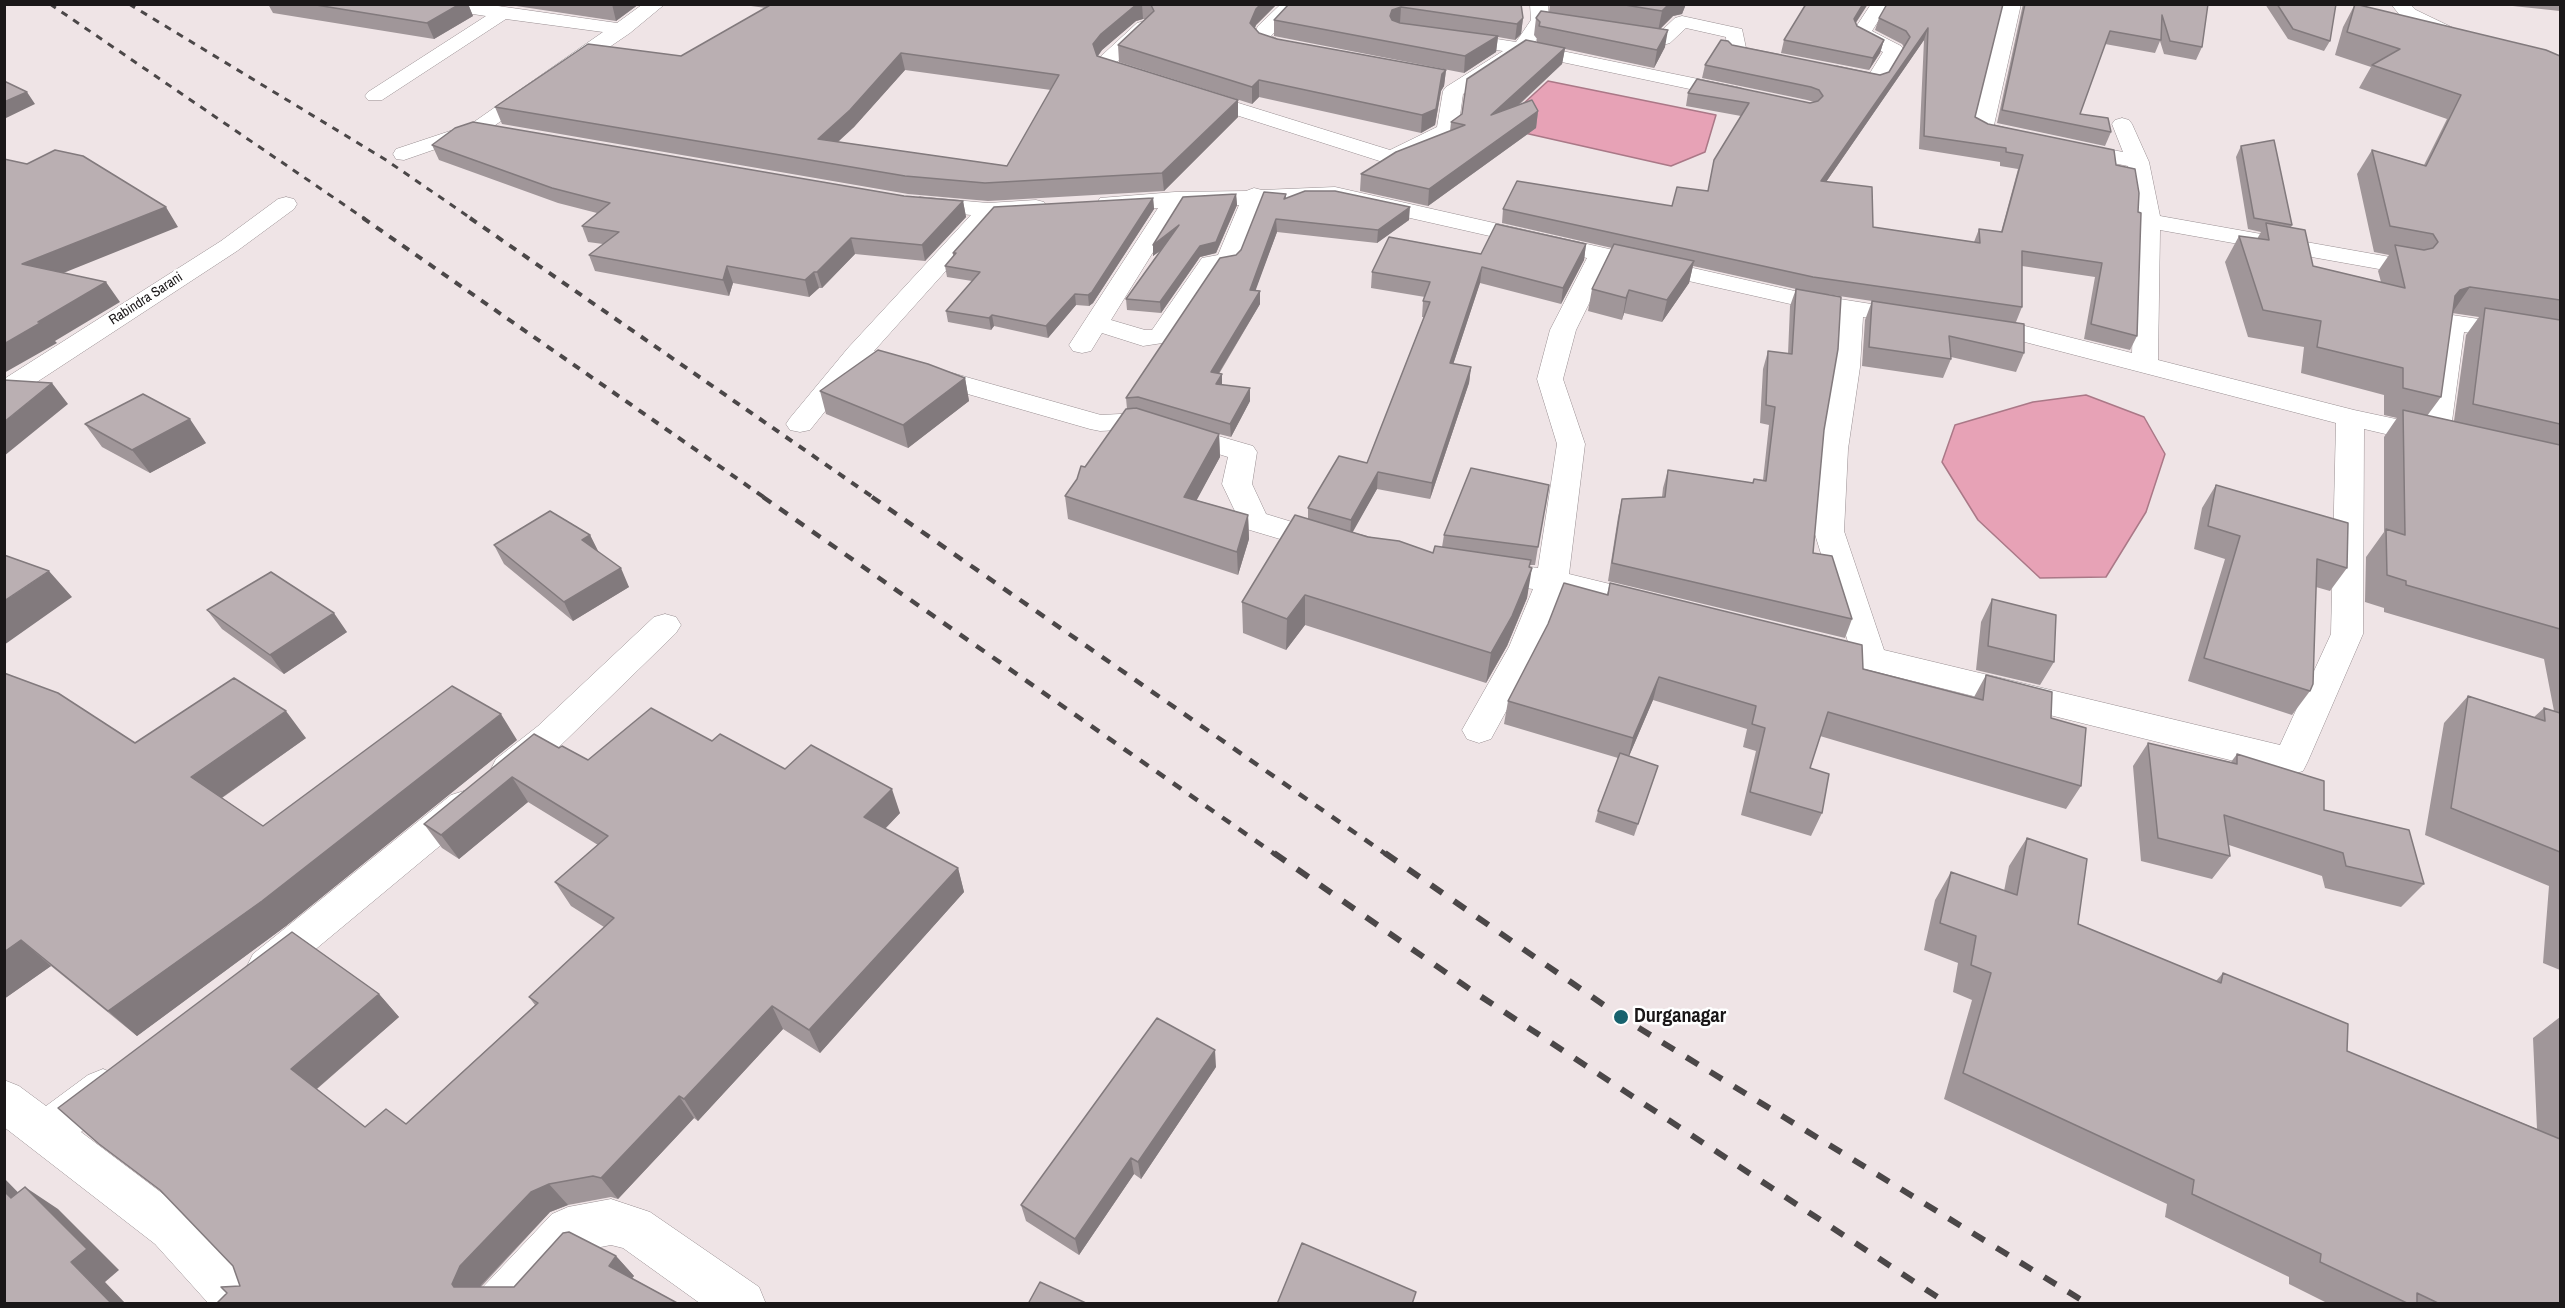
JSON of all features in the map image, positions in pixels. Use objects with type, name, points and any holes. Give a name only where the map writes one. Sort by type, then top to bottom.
[{"type":"street","points":[[440,4],[623,29]]},
{"type":"street","points":[[404,154],[478,128],[656,4]]},
{"type":"street","points":[[1292,4],[1265,30],[1261,38],[1278,47],[1311,53]]},
{"type":"street","points":[[1818,68],[1875,80],[1894,50],[1861,33],[1880,4]]},
{"type":"street","points":[[2012,4],[1983,129],[2138,162]]},
{"type":"street","points":[[2400,4],[2409,14],[2482,47]]},
{"type":"street","points":[[1373,170],[1447,130],[1453,91],[1521,48],[1540,12],[1563,23]]},
{"type":"street","points":[[375,96],[501,14]]},
{"type":"street","points":[[1607,30],[1663,39],[1682,22],[1736,33],[1737,52],[1795,63]]},
{"type":"street","points":[[1144,27],[1106,62],[1108,67],[1392,158]]},
{"type":"street","points":[[1433,36],[1521,48],[1750,96]]},
{"type":"street","points":[[1445,78],[1468,82]]},
{"type":"street","points":[[2122,124],[2138,162],[2149,221],[2145,364]]},
{"type":"street","points":[[478,128],[512,134]]},
{"type":"street","points":[[1082,205],[1344,188],[1601,255],[1808,301],[2021,333],[2350,418],[2447,439],[2452,324],[2560,339]]},
{"type":"street","points":[[1095,323],[1143,338],[1160,337],[1211,263],[1228,261],[1254,195]]},
{"type":"street","points":[[1082,345],[1175,199]]},
{"type":"street","points":[[896,201],[988,210],[1058,206]]},
{"type":"street","name":"Rabindra Sarani","points":[[4,391],[229,246],[286,204]]},
{"type":"street","points":[[800,424],[858,354],[988,210]]},
{"type":"street","points":[[2149,221],[2407,267]]},
{"type":"street","points":[[1479,730],[1525,647],[1552,581],[1571,444],[1550,379],[1563,330],[1601,255]]},
{"type":"street","points":[[1851,307],[1847,367],[1834,449],[1829,531],[1870,658]]},
{"type":"street","points":[[858,354],[1100,423],[1139,421],[1243,452],[1237,484],[1254,521],[1356,552]]},
{"type":"street","points":[[1791,639],[2290,761],[2347,634],[2350,418]]},
{"type":"street","points":[[1460,568],[1552,581],[1632,601]]},
{"type":"street","points":[[236,990],[301,940],[550,735],[665,625]]},
{"type":"street","points":[[47,1131],[132,1067]]},
{"type":"street","points":[[4,1100],[171,1228],[242,1304]]},
{"type":"street","points":[[500,1304],[568,1230],[611,1222],[634,1228],[742,1304]]},
{"type":"shaded area","points":[[1548,81],[1716,115],[1705,152],[1671,166],[1498,127]]},
{"type":"shaded area","points":[[2086,395],[2144,417],[2165,454],[2146,512],[2106,577],[2040,578],[1978,520],[1942,462],[1955,425],[2033,402]]},
{"type":"building","points":[[310,4],[460,4],[427,23]]},
{"type":"building","points":[[772,4],[1137,4],[1101,34],[1093,44],[1097,56],[1238,100],[1162,173],[985,183],[905,176],[495,107],[588,44],[681,56]],"holes":[[[901,53],[1059,75],[1007,166],[818,139],[850,110]]]},
{"type":"building","points":[[1149,4],[1261,4],[1256,9],[1250,23],[1259,33],[1277,39],[1446,70],[1442,74],[1436,109],[1422,115],[1259,80],[1252,87],[1118,45],[1154,11]]},
{"type":"building","points":[[1289,4],[1521,4],[1523,18],[1517,24],[1401,7],[1392,10],[1390,16],[1392,20],[1400,23],[1498,36],[1465,56],[1274,20]]},
{"type":"building","points":[[1619,4],[1669,4],[1662,11]]},
{"type":"building","points":[[1806,4],[1863,4],[1854,19],[1857,26],[1884,40],[1873,58],[1784,40]]},
{"type":"building","points":[[1887,4],[2003,4],[1975,117],[1988,124],[2114,150],[2116,165],[2135,169],[2139,193],[2138,212],[2141,213],[2137,336],[2091,324],[2102,263],[2022,251],[2022,307],[1813,277],[1503,209],[1517,181],[1672,206],[1677,187],[1708,191],[1714,160],[1749,103],[1688,93],[1697,79],[1810,103],[1818,101],[1823,96],[1819,90],[1811,87],[1705,65],[1721,40],[1728,41],[1732,45],[1880,75],[1889,72],[1910,37],[1906,31],[1879,18]],"holes":[[[1928,28],[1924,136],[2006,148],[2006,152],[2023,155],[2002,232],[1979,229],[1980,243],[1873,227],[1872,187],[1821,181]]]},
{"type":"building","points":[[2025,4],[2208,4],[2202,47],[2170,41],[2162,15],[2161,40],[2110,31],[2080,114],[2108,118],[2111,132],[2002,110]]},
{"type":"building","points":[[2277,4],[2336,4],[2330,41],[2293,29]]},
{"type":"building","points":[[2355,4],[2546,50],[2560,56],[2560,300],[2470,287],[2460,290],[2455,296],[2441,397],[2403,388],[2403,368],[2317,347],[2321,321],[2263,310],[2239,236],[2269,240],[2266,223],[2305,230],[2313,266],[2405,288],[2395,245],[2424,250],[2433,248],[2438,242],[2433,234],[2390,226],[2372,150],[2426,166],[2461,95],[2372,65],[2400,49],[2347,32]]},
{"type":"building","points":[[1541,11],[1668,30],[1657,50],[1539,26],[1540,22],[1536,18]]},
{"type":"building","points":[[1526,40],[1565,48],[1491,115],[1532,100],[1538,111],[1429,189],[1361,174],[1396,152],[1465,125],[1451,122],[1462,114],[1467,79]]},
{"type":"building","points":[[4,81],[27,92],[4,102]]},
{"type":"building","points":[[473,122],[904,196],[963,201],[922,245],[851,238],[817,272],[805,280],[727,266],[723,280],[589,255],[619,232],[582,226],[610,203],[552,188],[432,145],[455,128]]},
{"type":"building","points":[[2274,140],[2292,225],[2254,218],[2241,146]]},
{"type":"building","points":[[55,150],[83,156],[166,207],[22,264],[106,282],[4,344],[4,159],[27,164]]},
{"type":"building","points":[[1305,191],[1335,191],[1410,207],[1378,230],[1276,219],[1250,290],[1260,291],[1211,372],[1222,374],[1216,384],[1250,388],[1230,424],[1138,397],[1126,398],[1220,258],[1236,255],[1241,250],[1264,192],[1286,194],[1284,199]]},
{"type":"building","points":[[1236,194],[1216,242],[1200,246],[1160,302],[1126,299],[1179,225],[1153,245],[1183,197]]},
{"type":"building","points":[[1153,198],[1092,292],[1088,295],[1075,294],[1046,326],[992,315],[989,318],[946,311],[980,272],[945,266],[956,253],[953,253],[994,207]]},
{"type":"building","points":[[1496,224],[1586,244],[1563,288],[1482,267],[1450,363],[1471,367],[1432,483],[1378,472],[1351,520],[1308,508],[1339,456],[1367,463],[1430,302],[1423,301],[1430,282],[1372,272],[1389,237],[1481,254]]},
{"type":"building","points":[[1614,244],[1694,261],[1667,300],[1629,290],[1626,298],[1592,289]]},
{"type":"building","points":[[1796,289],[1841,297],[1838,349],[1824,430],[1813,553],[1832,556],[1852,619],[1612,563],[1622,499],[1665,497],[1668,470],[1753,483],[1754,479],[1766,481],[1775,407],[1766,405],[1768,351],[1792,354]]},
{"type":"building","points":[[1872,301],[2024,324],[2024,353],[1949,336],[1951,359],[1869,347]]},
{"type":"building","points":[[2485,308],[2560,320],[2560,424],[2473,404]]},
{"type":"building","points":[[878,350],[928,364],[965,378],[903,425],[820,391]]},
{"type":"building","points":[[4,380],[52,383],[4,422]]},
{"type":"building","points":[[143,394],[190,419],[132,450],[85,424]]},
{"type":"building","points":[[1136,408],[1219,434],[1184,497],[1248,515],[1237,552],[1065,496],[1077,479],[1081,466],[1085,467],[1126,409]]},
{"type":"building","points":[[2403,410],[2560,445],[2560,629],[2406,585],[2406,581],[2387,575],[2386,529],[2405,535]]},
{"type":"building","points":[[1471,468],[1549,485],[1538,547],[1444,535]]},
{"type":"building","points":[[2216,485],[2348,523],[2347,568],[2317,559],[2313,684],[2310,691],[2204,658],[2240,536],[2208,526]]},
{"type":"building","points":[[550,511],[590,535],[582,540],[621,568],[564,602],[494,545]]},
{"type":"building","points":[[1295,515],[1368,537],[1399,541],[1433,553],[1435,546],[1531,560],[1529,567],[1532,568],[1512,616],[1491,653],[1305,595],[1287,619],[1242,602]]},
{"type":"building","points":[[4,555],[49,571],[4,601]]},
{"type":"building","points":[[271,572],[334,613],[270,655],[207,610]]},
{"type":"building","points":[[1564,583],[1608,595],[1610,583],[1862,645],[1863,669],[1983,700],[1986,675],[2052,692],[2051,718],[2086,728],[2081,786],[1828,712],[1810,768],[1829,774],[1822,813],[1750,792],[1765,728],[1752,724],[1756,706],[1659,677],[1633,738],[1508,701],[1548,624]]},
{"type":"building","points":[[1992,599],[2056,615],[2054,662],[1988,646]]},
{"type":"building","points":[[4,673],[58,693],[135,743],[234,678],[286,711],[191,777],[263,826],[452,686],[501,714],[262,901],[108,1011],[21,940],[4,952]]},
{"type":"building","points":[[2468,696],[2545,721],[2544,708],[2560,713],[2560,852],[2451,808]]},
{"type":"building","points":[[651,708],[712,741],[720,734],[785,769],[811,745],[892,789],[864,817],[958,868],[809,1030],[772,1006],[684,1099],[679,1096],[601,1178],[593,1176],[549,1184],[531,1192],[460,1266],[452,1284],[454,1287],[514,1287],[563,1233],[569,1232],[616,1256],[609,1266],[679,1304],[216,1304],[227,1293],[221,1287],[240,1286],[233,1266],[160,1190],[99,1144],[58,1108],[292,932],[379,994],[291,1069],[365,1127],[386,1109],[406,1124],[538,1003],[529,997],[614,918],[555,882],[608,836],[512,777],[441,835],[424,824],[534,734],[588,760]]},
{"type":"building","points":[[2148,743],[2237,764],[2237,754],[2324,781],[2324,810],[2409,830],[2424,884],[2346,866],[2343,853],[2224,815],[2230,856],[2158,838]]},
{"type":"building","points":[[1620,753],[1658,766],[1638,824],[1598,811]]},
{"type":"building","points":[[2027,838],[2087,859],[2078,924],[2221,983],[2223,973],[2348,1024],[2347,1051],[2560,1139],[2560,1304],[2440,1304],[2417,1293],[2417,1304],[2409,1304],[2320,1262],[2321,1254],[2192,1194],[2194,1180],[1963,1073],[1991,973],[1971,965],[1976,936],[1940,923],[1951,872],[2017,895]]},
{"type":"building","points":[[1157,1018],[1215,1050],[1138,1162],[1131,1158],[1075,1239],[1021,1205]]},
{"type":"building","points":[[25,1187],[87,1249],[71,1262],[112,1304],[4,1304],[4,1191],[11,1198]]},
{"type":"building","points":[[1302,1243],[1416,1292],[1412,1304],[1277,1304]]},
{"type":"building","points":[[1040,1282],[1088,1304],[1028,1304]]},
{"type":"railway","points":[[50,4],[365,219]]},
{"type":"railway","points":[[129,4],[386,160],[472,219]]},
{"type":"railway","points":[[363,218],[765,498]]},
{"type":"railway","points":[[470,218],[874,498]]},
{"type":"railway","points":[[763,497],[1276,855]]},
{"type":"railway","points":[[872,497],[1387,855]]},
{"type":"railway","points":[[1274,853],[1471,990],[1948,1304]]},
{"type":"railway","points":[[1385,853],[1621,1017],[2088,1304]]},
{"type":"place","name":"Durganagar","points":[[1621,1017]]}]
